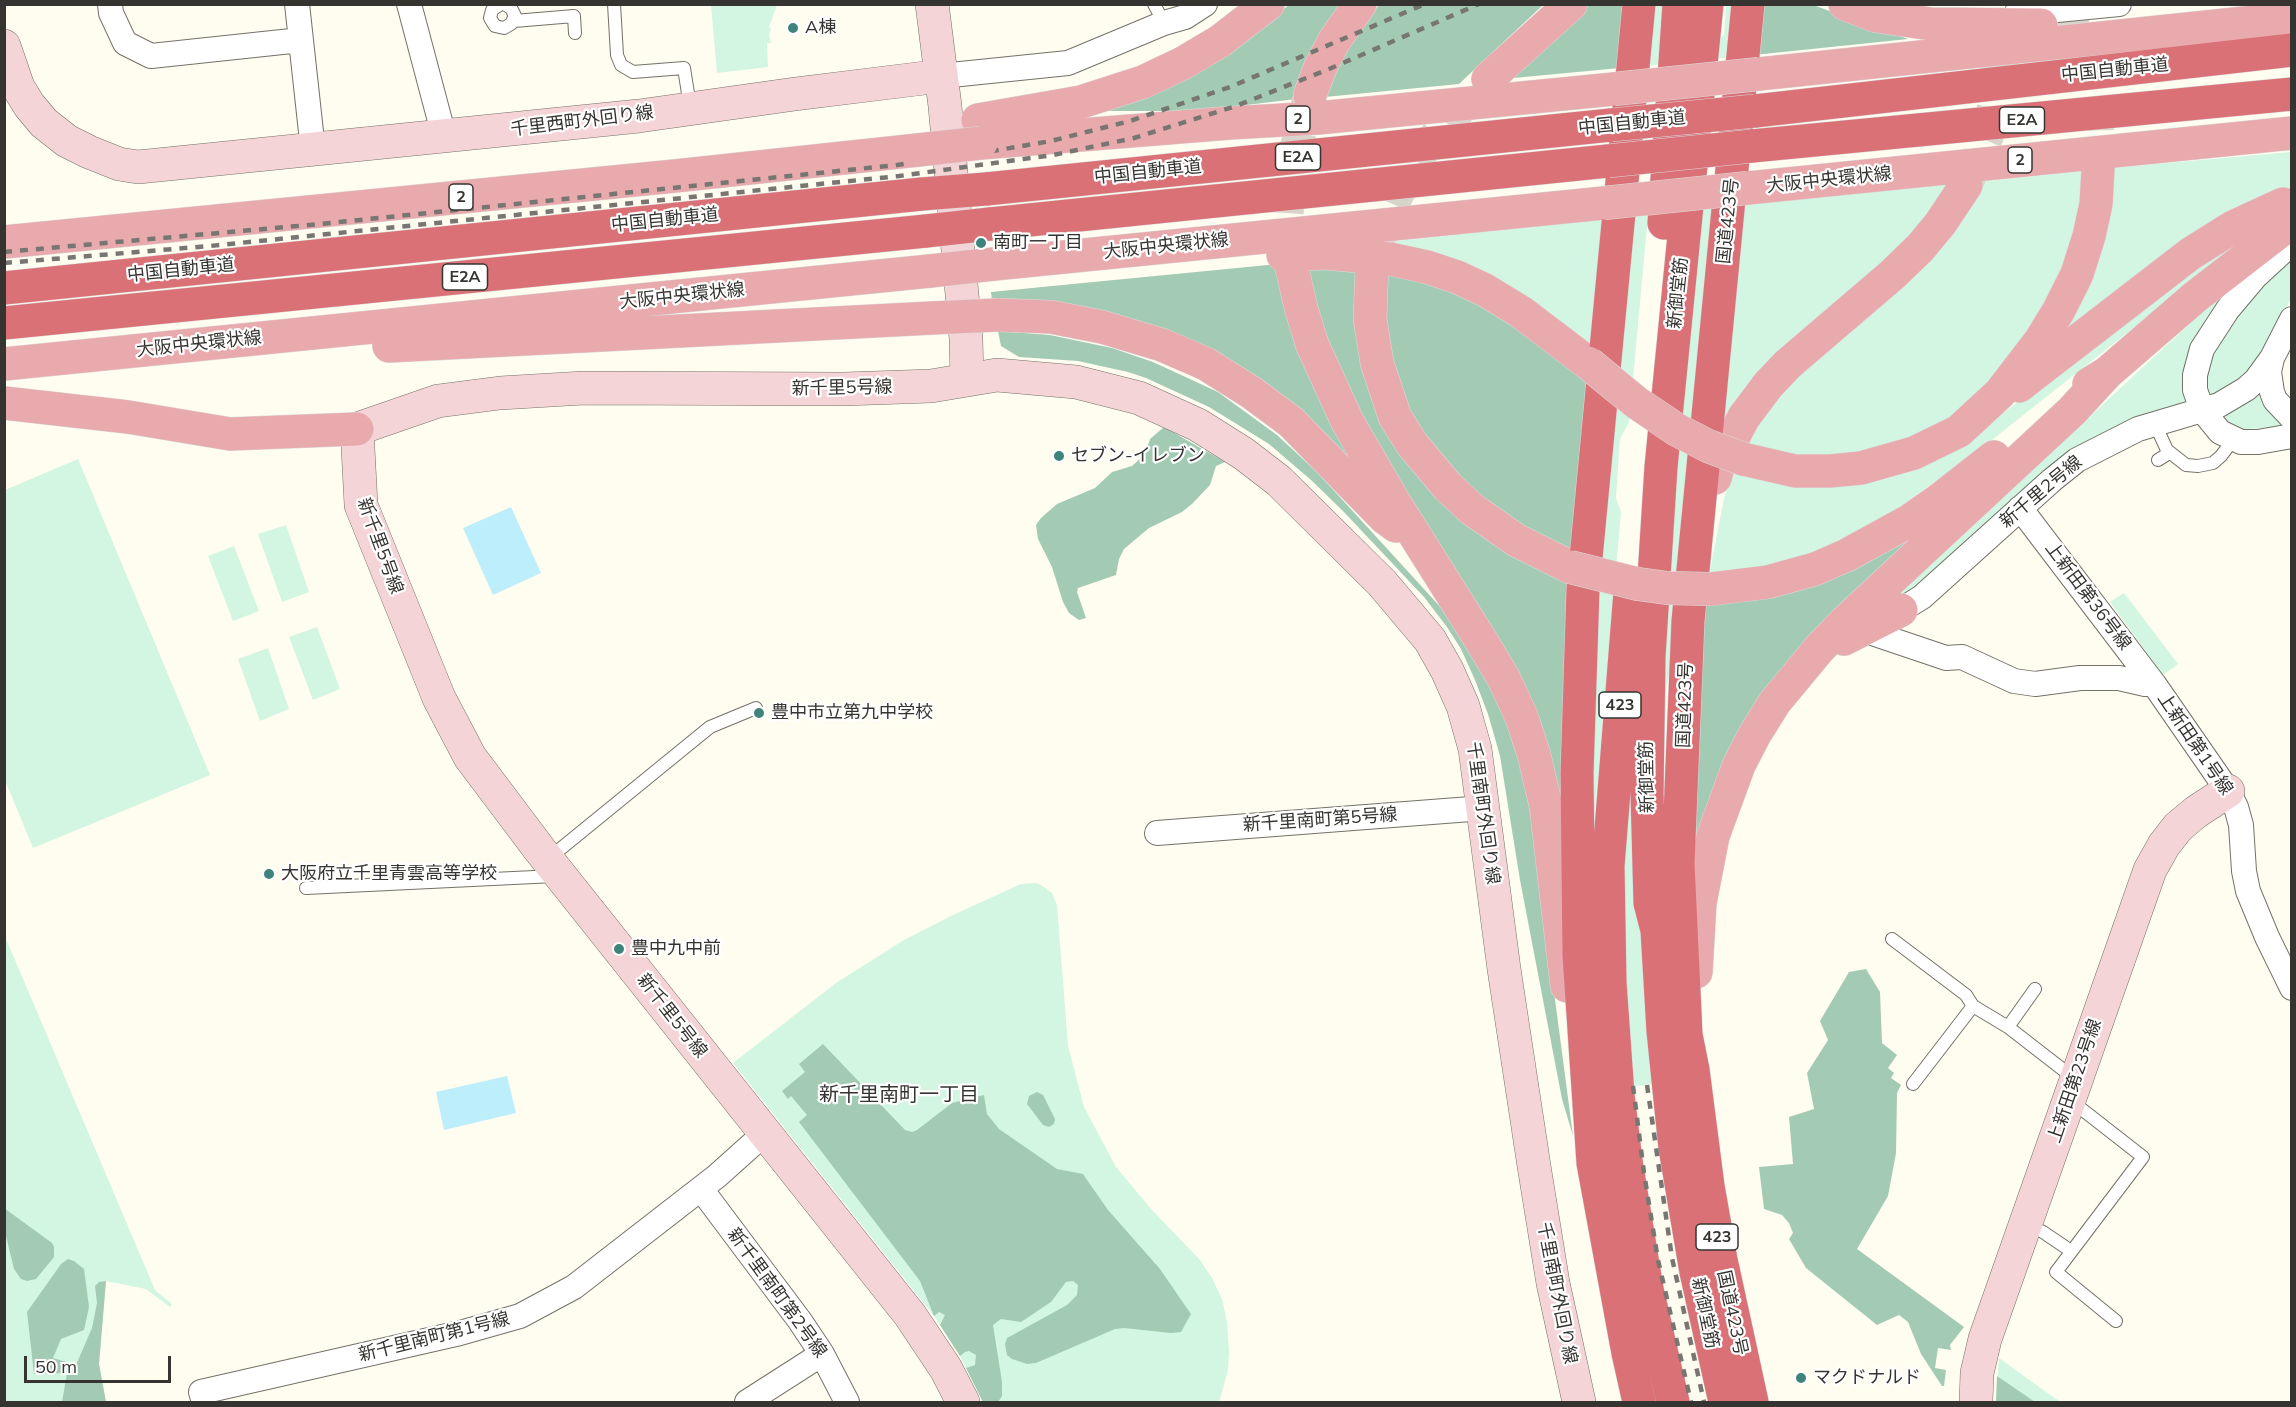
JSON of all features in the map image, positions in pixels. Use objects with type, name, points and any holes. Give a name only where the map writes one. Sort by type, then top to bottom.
[{"type":"highway","name":"423","points":[[1639,1402],[1593,1163],[1579,954],[1577,784],[1578,689],[1583,588],[1640,4]]},
{"type":"highway","name":"新御堂筋","points":[[1673,1402],[1647,1289],[1626,1161],[1612,1023],[1608,866],[1665,216],[1679,4]]},
{"type":"highway","name":"新御堂筋","points":[[1707,4],[1660,467],[1651,603],[1647,793],[1650,903],[1657,930],[1663,1031],[1675,1148],[1696,1272],[1725,1402]]},
{"type":"highway","name":"国道423号","points":[[1748,4],[1684,756],[1677,863],[1686,1035],[1717,1241],[1752,1402]]},
{"type":"highway","name":"中国自動車道","points":[[4,288],[1755,111],[2292,50]]},
{"type":"highway","name":"中国自動車道","points":[[4,323],[1752,146],[2292,94]]},
{"type":"highway","points":[[1657,930],[1661,903],[1665,774],[1697,603]]},
{"type":"main road","points":[[1310,95],[1320,68],[1334,41],[1360,4]]},
{"type":"main road","points":[[1488,79],[1549,26],[1570,4]]},
{"type":"main road","points":[[1845,4],[1876,16],[1930,24],[2053,25],[2137,22],[2240,13],[2285,19]]},
{"type":"main road","points":[[980,132],[1056,107],[1128,88],[1183,63],[1220,41],[1267,7]]},
{"type":"main road","name":"2","points":[[4,242],[675,176],[917,139],[980,132],[1318,118],[2285,19]]},
{"type":"main road","name":"大阪中央環状線","points":[[4,364],[2292,133]]},
{"type":"main road","points":[[1959,431],[2006,385],[2040,341],[2063,303],[2090,236],[2096,204],[2098,170]]},
{"type":"main road","points":[[1697,603],[1711,491],[1719,464],[1744,417],[1756,399],[1788,364],[1920,248],[1940,224],[1966,185]]},
{"type":"main road","points":[[1107,252],[1235,258],[1325,253],[1371,256],[1409,263],[1457,278],[1485,290],[1532,320],[1637,403],[1677,430],[1708,446],[1743,459],[1795,471],[1830,471],[1862,468],[1914,453],[1959,431],[1983,416],[2190,254],[2227,230],[2288,213]]},
{"type":"main road","points":[[1693,1070],[1696,1037],[1698,922],[1703,882],[1713,836],[1730,786],[1755,734],[1775,702],[1802,668],[1845,622],[2072,411],[2107,373],[2288,213]]},
{"type":"main road","points":[[1292,264],[1295,285],[1312,345],[1330,386],[1375,471],[1504,679],[1522,718],[1534,755],[1546,806],[1572,1028],[1593,1163]]},
{"type":"main road","points":[[1372,267],[1370,319],[1377,363],[1395,417],[1412,444],[1448,488],[1473,510],[1516,540],[1570,567],[1638,584],[1667,588],[1697,603],[1832,562],[1876,540],[1940,500],[2080,389],[2107,373]]},
{"type":"main road","points":[[132,351],[375,347],[932,318],[997,315],[1043,316],[1102,327],[1162,345],[1218,371],[1252,393],[1298,429],[1385,518],[1407,535],[1440,573]]},
{"type":"main road","points":[[4,403],[128,417],[230,434],[357,429]]},
{"type":"main road","points":[[1802,668],[1840,641],[1901,610]]},
{"type":"street","points":[[110,4],[111,12],[125,43],[151,56],[301,40]]},
{"type":"street","points":[[297,4],[313,150]]},
{"type":"street","points":[[409,4],[444,136]]},
{"type":"street","points":[[932,4],[966,339],[967,380]]},
{"type":"street","name":"千里西町外回り線","points":[[4,46],[18,87],[36,115],[67,141],[89,153],[119,164],[149,166],[444,136],[941,76],[1068,63],[1159,14],[1185,17],[1205,4]]},
{"type":"street","points":[[1930,24],[2119,4]]},
{"type":"street","points":[[2292,243],[2228,309],[2207,339],[2199,357],[2195,375],[2195,390],[2202,410],[2214,428],[2233,440],[2258,442],[2292,436]]},
{"type":"street","name":"新千里2号線","points":[[1901,610],[1922,597],[2077,460],[2121,436],[2219,405],[2246,389],[2264,371],[2292,319]]},
{"type":"street","name":"新千里2号線","points":[[2272,358],[2269,372],[2272,392],[2280,407],[2292,418]]},
{"type":"street","name":"千里南町外回り線","points":[[967,380],[997,375],[1076,382],[1111,389],[1139,398],[1184,418],[1227,442],[1261,466],[1299,501],[1382,583],[1430,640],[1447,670],[1469,723],[1478,764],[1507,990],[1534,1166],[1553,1282],[1579,1402]]},
{"type":"street","name":"新千里5号線","points":[[963,1402],[922,1330],[470,757],[440,698],[361,505],[357,429],[438,401],[500,393],[596,388],[856,389],[931,386],[967,380]]},
{"type":"street","name":"上新田第36号線","points":[[2020,508],[2154,684]]},
{"type":"street","name":"上新田第1号線","points":[[1863,630],[1946,658],[1962,657],[2014,681],[2035,684],[2080,678],[2119,678],[2154,684],[2228,791],[2239,815],[2248,891],[2292,988]]},
{"type":"street","name":"上新田第23号線","points":[[1976,1402],[1976,1382],[1983,1347],[2153,863],[2178,827],[2228,791]]},
{"type":"street","name":"新千里南町第5号線","points":[[1157,833],[1484,808]]},
{"type":"street","name":"新千里南町第1号線","points":[[204,1402],[201,1392],[460,1333],[520,1316],[574,1287],[701,1189],[765,1133]]},
{"type":"street","name":"新千里南町第2号線","points":[[701,1189],[784,1298],[822,1354],[847,1402]]},
{"type":"street","points":[[747,1402],[822,1354]]},
{"type":"lane","points":[[514,21],[514,12],[503,4],[492,10],[492,23],[504,28],[514,21],[574,16],[575,33]]},
{"type":"lane","points":[[614,4],[617,55],[621,66],[633,72],[684,68],[690,108]]},
{"type":"lane","points":[[2155,424],[2169,453],[2186,465],[2206,465],[2218,460],[2233,440]]},
{"type":"lane","points":[[2158,460],[2169,453]]},
{"type":"lane","points":[[306,888],[555,867],[710,727],[756,708]]},
{"type":"lane","points":[[1892,939],[1966,995],[1973,1006],[2008,1027],[2143,1157],[2056,1272],[2116,1321]]},
{"type":"lane","points":[[2008,1027],[2035,988]]},
{"type":"lane","points":[[1913,1084],[1973,1006]]},
{"type":"lane","points":[[2026,1225],[2043,1232],[2071,1251]]},
{"type":"green space","points":[[711,5],[777,5],[769,27],[771,28],[769,35],[771,43],[767,43],[768,67],[717,73]]},
{"type":"green space","points":[[1289,5],[1345,5],[1296,99],[1197,111],[1107,111],[1205,66]]},
{"type":"green space","points":[[1379,5],[1543,5],[1459,84],[1325,97],[1333,73],[1366,21]]},
{"type":"green space","points":[[1584,5],[1627,5],[1620,68],[1503,79]]},
{"type":"green space","points":[[1648,5],[1668,5],[1663,64],[1642,66]]},
{"type":"green space","points":[[1726,5],[1738,5],[1734,57],[1713,59],[1713,49],[1724,34]]},
{"type":"green space","points":[[1759,5],[1813,5],[1908,39],[1754,55]]},
{"type":"green space","points":[[2291,152],[2291,205],[2055,344],[2110,168]]},
{"type":"green space","points":[[2084,171],[2084,184],[2069,256],[2025,345],[1951,418],[1896,444],[1848,454],[1800,456],[1741,445],[1756,421],[1978,182]]},
{"type":"green space","points":[[1948,184],[1912,234],[1722,428],[1740,205]]},
{"type":"green space","points":[[1719,207],[1671,664],[1662,709],[1670,541],[1699,209]]},
{"type":"green space","points":[[1648,215],[1629,422],[1620,439],[1619,450],[1616,498],[1621,512],[1593,835],[1649,1373],[1656,1402],[1649,1402],[1583,801],[1628,217]]},
{"type":"green space","points":[[1607,219],[1595,351],[1552,314],[1496,278],[1438,256],[1387,242]]},
{"type":"green space","points":[[2261,227],[1988,443],[1872,527],[1815,552],[1784,562],[1709,575],[1724,499],[1733,468],[1757,474],[1983,429],[2190,267]]},
{"type":"green space","points":[[2291,256],[2291,299],[2258,361],[2241,379],[2217,393],[2210,394],[2207,391],[2205,376],[2217,343],[2256,291]]},
{"type":"green space","points":[[1305,262],[1360,264],[1383,418],[1574,579],[1561,803],[1370,435],[1321,329]]},
{"type":"green space","points":[[1278,264],[1366,483],[1261,390],[993,309],[991,292]]},
{"type":"green space","points":[[1386,268],[1482,301],[1592,381],[1577,554],[1539,537],[1472,490],[1433,447],[1409,408],[1394,371],[1386,322]]},
{"type":"green space","points":[[2227,289],[2185,378],[2185,401],[2182,405],[2156,414],[1913,593],[1898,595]]},
{"type":"green space","points":[[998,331],[1050,335],[1112,348],[1153,362],[1218,392],[1277,435],[1317,472],[1445,612],[1499,699],[1526,779],[1573,1136],[1562,1099],[1520,880],[1500,756],[1475,680],[1461,649],[1447,627],[1424,597],[1343,511],[1269,444],[1209,407],[1146,378],[1078,361],[1019,357],[1001,346]]},
{"type":"green space","points":[[2259,390],[2287,427],[2244,429],[2225,422],[2226,413]]},
{"type":"green space","points":[[1164,427],[1225,462],[1216,466],[1210,485],[1192,504],[1182,512],[1149,528],[1124,549],[1119,559],[1116,575],[1078,588],[1077,592],[1086,618],[1079,620],[1069,613],[1063,602],[1052,567],[1038,539],[1036,525],[1057,504],[1095,488],[1112,472],[1132,466],[1145,454],[1150,439]]},
{"type":"green space","points":[[78,459],[210,775],[33,848],[5,780],[5,490]]},
{"type":"green space","points":[[1931,520],[1818,637],[1696,877],[1694,765],[1705,600]]},
{"type":"green space","points":[[286,525],[309,592],[282,602],[258,534]]},
{"type":"green space","points":[[234,546],[259,611],[233,621],[208,556]]},
{"type":"green space","points":[[2124,593],[2178,664],[2163,675],[2110,602]]},
{"type":"green space","points":[[1634,609],[1655,1084],[1625,1087],[1618,1009]]},
{"type":"green space","points":[[317,627],[340,689],[313,700],[289,637]]},
{"type":"green space","points":[[268,648],[289,709],[260,721],[238,659]]},
{"type":"green space","points":[[1035,883],[1052,893],[1057,905],[1068,1046],[1084,1107],[1116,1167],[1152,1210],[1200,1260],[1222,1299],[1227,1322],[1229,1352],[1228,1370],[1219,1402],[983,1402],[960,1356],[934,1316],[733,1063],[836,983],[904,940],[1021,884]]},
{"type":"green space","points":[[4,934],[155,1290],[172,1304],[170,1307],[146,1289],[106,1281],[99,1364],[106,1402],[5,1402]]},
{"type":"green space","points":[[1866,969],[1880,992],[1882,1043],[1897,1055],[1888,1068],[1894,1073],[1891,1078],[1901,1085],[1897,1093],[1896,1153],[1888,1196],[1857,1249],[1964,1327],[1950,1345],[1951,1350],[1938,1348],[1935,1368],[1946,1370],[1944,1386],[1921,1354],[1908,1322],[1899,1315],[1877,1325],[1806,1268],[1789,1239],[1793,1233],[1789,1223],[1782,1215],[1764,1209],[1759,1167],[1793,1164],[1789,1117],[1814,1109],[1807,1073],[1828,1040],[1820,1021],[1849,972]]},
{"type":"green space","points":[[823,1044],[905,1130],[912,1132],[917,1130],[952,1103],[984,1095],[987,1114],[999,1129],[1057,1169],[1083,1174],[1108,1210],[1160,1269],[1191,1314],[1181,1332],[1115,1329],[1036,1363],[1027,1364],[1012,1359],[1007,1355],[1005,1344],[1007,1338],[1067,1305],[1077,1295],[1078,1285],[1073,1281],[1066,1282],[1051,1302],[1021,1322],[1001,1319],[993,1325],[1002,1396],[998,1402],[983,1402],[966,1368],[975,1365],[976,1355],[969,1351],[960,1356],[940,1325],[945,1315],[939,1312],[934,1316],[920,1281],[799,1122],[807,1115],[791,1096],[788,1099],[782,1091],[805,1072],[799,1064]]},
{"type":"green space","points":[[1037,1092],[1043,1095],[1055,1119],[1054,1124],[1049,1127],[1043,1125],[1027,1104],[1029,1096]]},
{"type":"green space","points":[[4,1208],[52,1243],[54,1247],[54,1257],[36,1279],[27,1281],[21,1279],[14,1269],[5,1232]]},
{"type":"green space","points":[[68,1259],[84,1269],[89,1307],[84,1330],[61,1339],[53,1358],[76,1365],[92,1328],[97,1303],[95,1286],[99,1282],[106,1281],[99,1364],[106,1402],[62,1402],[67,1373],[34,1374],[27,1312],[61,1264]]},
{"type":"green space","points":[[1999,1358],[2053,1397],[2061,1402],[1996,1402]]},
{"type":"green space","points":[[1997,1376],[2035,1402],[1996,1402]]},
{"type":"water","points":[[511,507],[541,573],[493,595],[463,528]]},
{"type":"water","points":[[507,1076],[516,1113],[444,1130],[436,1092]]},
{"type":"tunnel","points":[[2065,4],[2077,36],[2091,87],[2097,120],[2098,170]]},
{"type":"tunnel","points":[[1966,185],[1987,137],[1997,91],[1999,67],[1990,8]]},
{"type":"tunnel","points":[[1376,250],[1398,193],[1421,153],[1476,91]]},
{"type":"tunnel","points":[[1291,262],[1287,215],[1290,171],[1310,95]]},
{"type":"railway","points":[[4,252],[320,224],[897,165],[1051,141],[1130,121],[1230,87],[1425,4]]},
{"type":"railway","points":[[4,263],[210,246],[899,176],[1053,155],[1134,138],[1236,106],[1329,69],[1479,4]]},
{"type":"railway","points":[[1647,1085],[1672,1258],[1704,1402]]},
{"type":"railway","points":[[1633,1086],[1658,1260],[1691,1402]]},
{"type":"place","name":"A棟","points":[[793,28]]},
{"type":"place","name":"南町一丁目","points":[[981,243]]},
{"type":"place","name":"セブン-イレブン","points":[[1059,456]]},
{"type":"place","name":"豊中市立第九中学校","points":[[759,713]]},
{"type":"place","name":"大阪府立千里青雲高等学校","points":[[269,874]]},
{"type":"place","name":"豊中九中前","points":[[619,949]]},
{"type":"place","name":"マクドナルド","points":[[1801,1378]]},
{"type":"district","name":"新千里南町一丁目","points":[[899,1095]]}]
